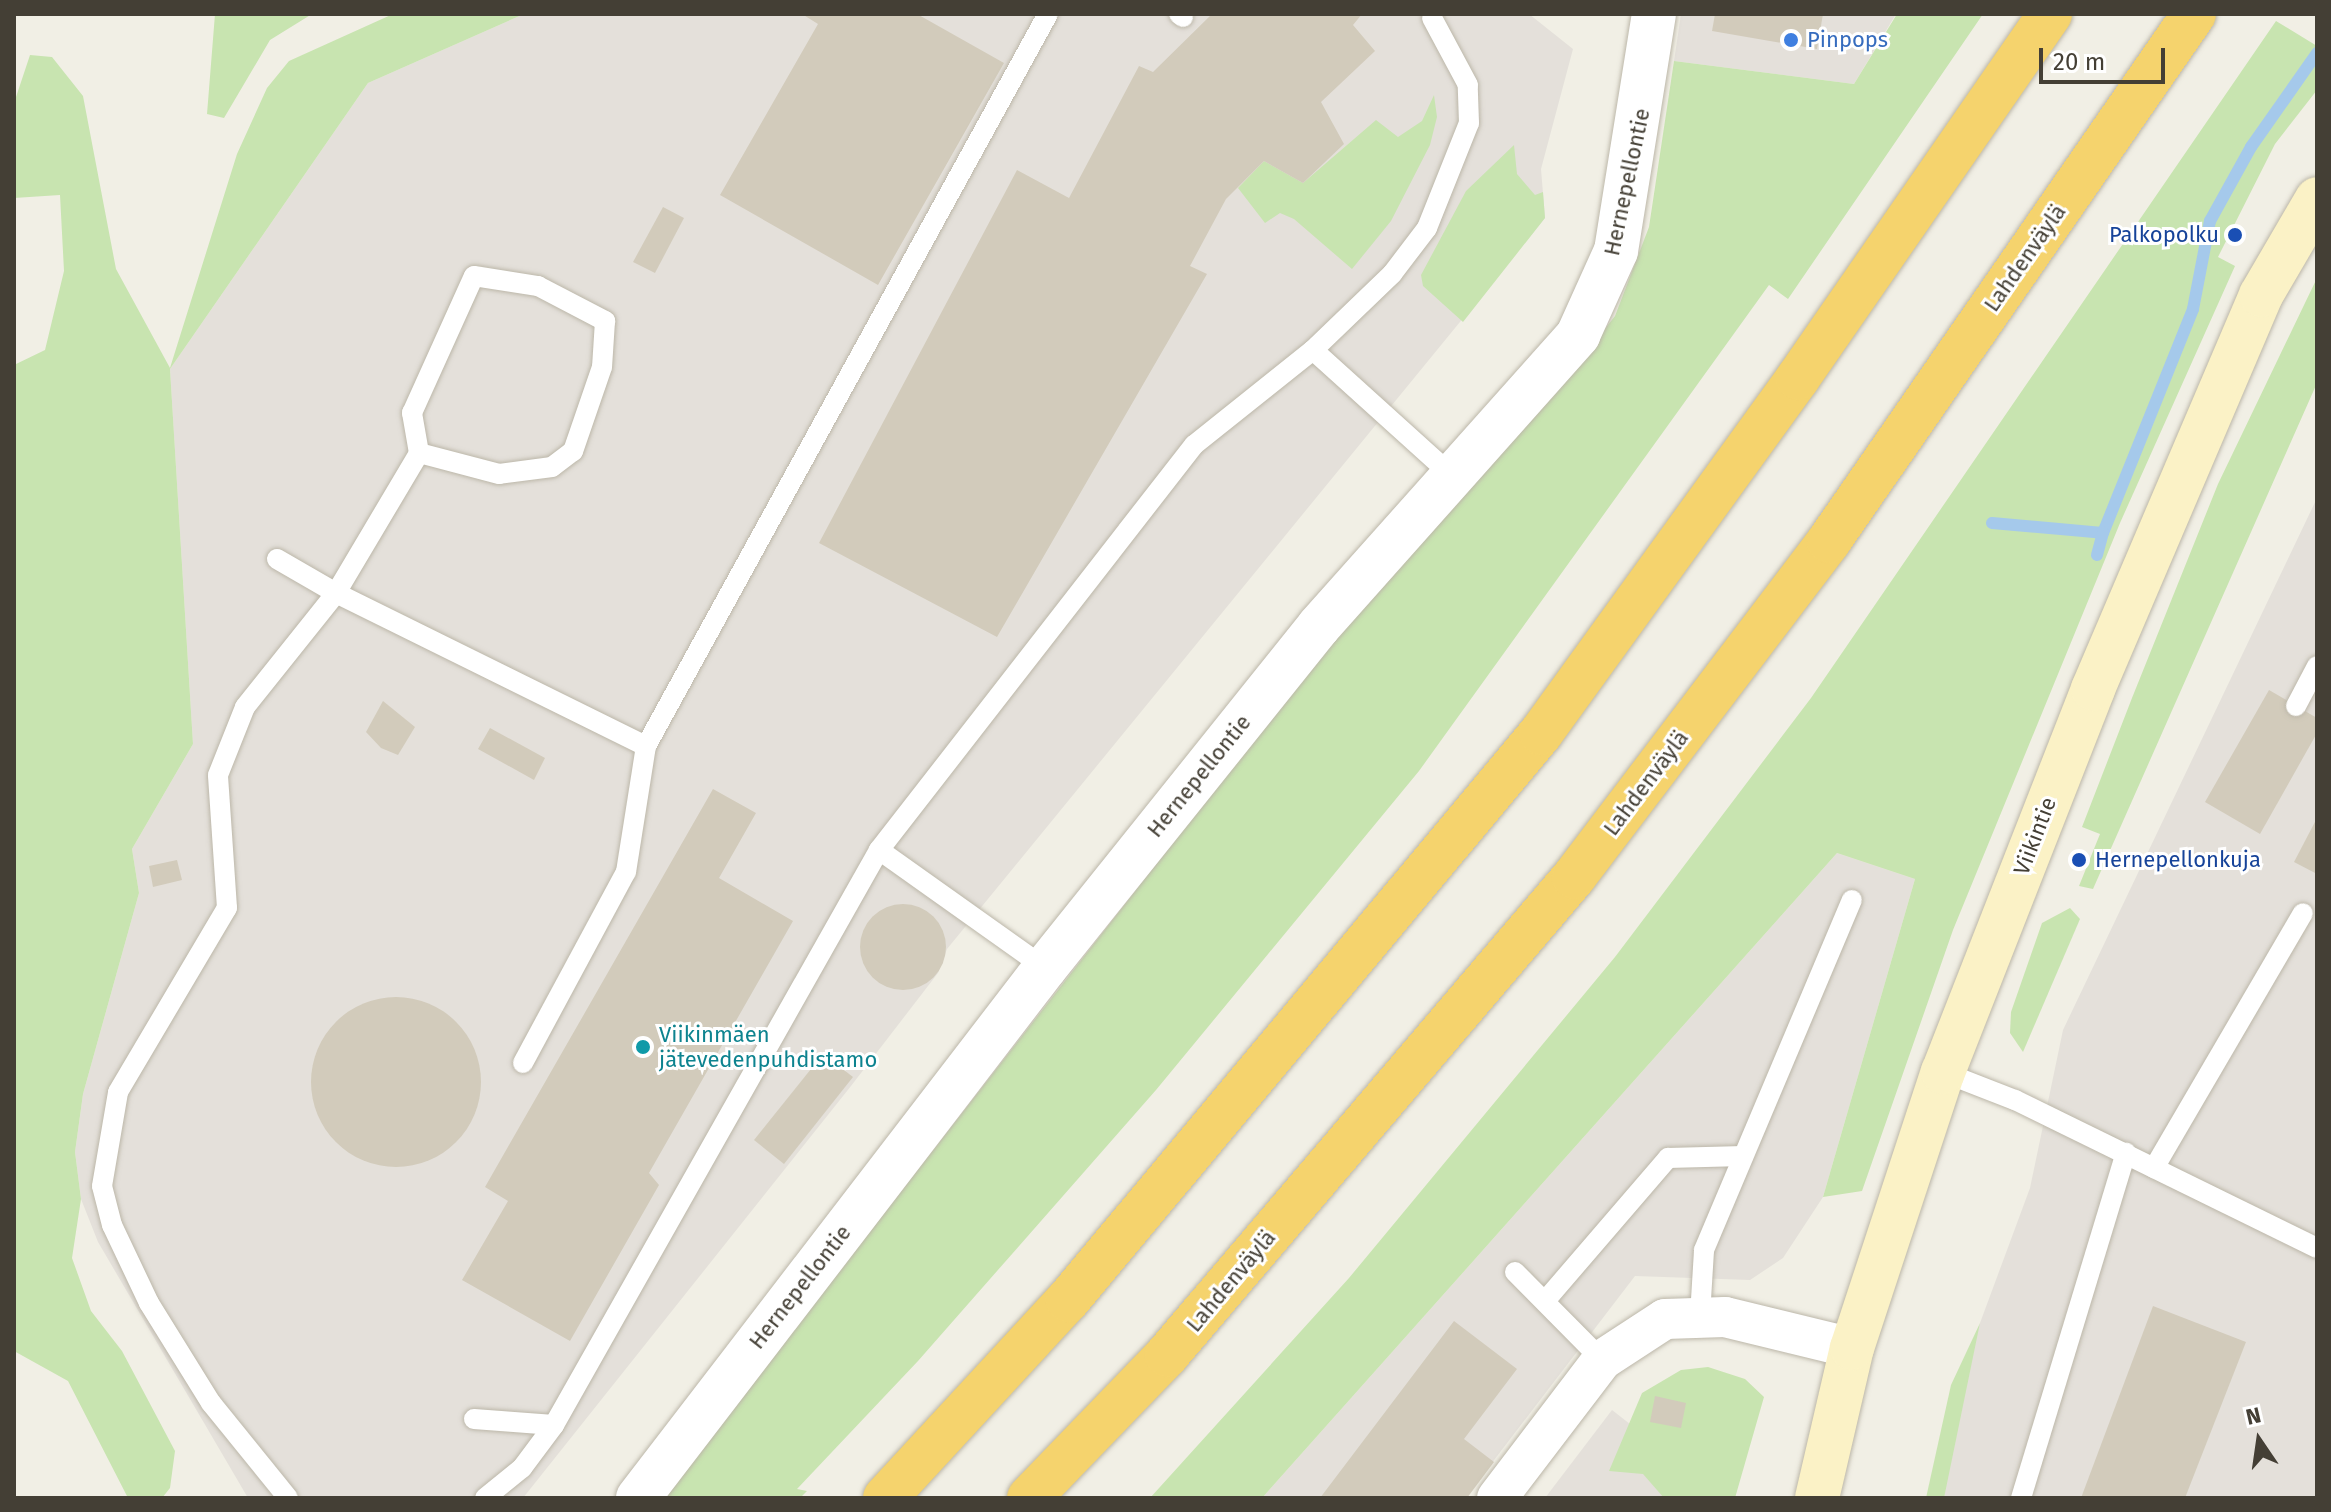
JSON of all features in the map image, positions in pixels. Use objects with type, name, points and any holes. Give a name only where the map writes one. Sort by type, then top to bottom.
[{"type":"highway","points":[[885,1498],[1068,1300],[1541,733],[1798,378],[2050,14]]},
{"type":"highway","name":"Lahdenväylä","points":[[1029,1498],[1167,1355],[1574,877],[1829,541],[2194,14]]},
{"type":"main road","name":"Viikintie","points":[[1817,1498],[1852,1348],[1943,1072],[2093,689],[2255,309],[2317,199]]},
{"type":"street","name":"Hernepellontie","points":[[638,1498],[1045,968],[1319,626],[1450,474],[1578,335],[1616,251],[1646,21]]},
{"type":"street","points":[[1497,1498],[1602,1360],[1665,1319],[1700,1316],[1852,1348]]},
{"type":"lane","points":[[523,1063],[626,872],[646,746],[1048,14]]},
{"type":"lane","points":[[485,1498],[522,1468],[554,1425],[879,850],[1194,445],[1313,350],[1392,274],[1427,228],[1469,123],[1468,85],[1432,18]]},
{"type":"lane","points":[[288,1498],[211,1403],[149,1303],[112,1225],[102,1186],[118,1092],[227,908],[218,775],[245,707],[336,593],[419,453],[412,413],[474,276],[538,286],[605,321],[602,367],[573,451],[552,467],[499,474],[419,453]]},
{"type":"lane","points":[[1313,350],[1450,474]]},
{"type":"lane","points":[[277,559],[336,593],[646,746]]},
{"type":"lane","points":[[2296,706],[2317,666]]},
{"type":"lane","points":[[879,850],[1045,968]]},
{"type":"lane","points":[[1700,1316],[1704,1250],[1852,900]]},
{"type":"lane","points":[[2154,1168],[2303,913]]},
{"type":"lane","points":[[1943,1072],[2126,1153],[2317,1248]]},
{"type":"lane","points":[[2021,1498],[2126,1153]]},
{"type":"lane","points":[[1545,1301],[1668,1158],[1743,1156]]},
{"type":"lane","points":[[1515,1272],[1602,1360]]},
{"type":"lane","points":[[474,1419],[554,1425]]},
{"type":"shaded area","points":[[524,14],[1529,14],[1573,49],[1541,169],[1545,218],[947,949],[938,973],[851,1086],[523,1498],[248,1498],[98,1242],[81,1199],[75,1152],[83,1094],[139,893],[132,849],[193,744],[170,369],[368,83]]},
{"type":"shaded area","points":[[1681,14],[1896,14],[1854,84],[1674,61]]},
{"type":"shaded area","points":[[2317,498],[2317,1498],[1935,1498],[1980,1323],[2030,1188],[2063,1030]]},
{"type":"shaded area","points":[[1837,853],[1915,879],[1823,1197],[1783,1258],[1750,1280],[1635,1276],[1465,1498],[1262,1498]]},
{"type":"shaded area","points":[[1612,1410],[1712,1488],[1710,1498],[1545,1498]]},
{"type":"green space","points":[[215,14],[312,14],[270,40],[224,118],[207,114]]},
{"type":"green space","points":[[393,14],[524,14],[368,83],[170,369],[193,744],[132,849],[139,893],[83,1094],[75,1152],[81,1199],[72,1258],[91,1311],[122,1351],[175,1451],[170,1488],[162,1498],[128,1498],[68,1381],[14,1351],[14,365],[45,350],[64,271],[60,195],[14,198],[14,103],[30,55],[52,57],[83,96],[116,269],[170,368],[237,154],[267,88],[289,61]]},
{"type":"green space","points":[[1897,14],[1983,14],[1788,299],[1769,285],[1419,771],[1156,1090],[918,1361],[797,1489],[807,1491],[800,1498],[662,1498],[1337,632],[1560,386],[1615,316],[1649,227],[1674,61],[1854,84]]},
{"type":"green space","points":[[2276,21],[2317,46],[2317,90],[2275,144],[2218,257],[2235,266],[2120,523],[1953,930],[1862,1191],[1823,1197],[1915,879],[1837,853],[1262,1498],[1150,1498],[1349,1278],[1615,957],[1811,698]]},
{"type":"green space","points":[[1434,95],[1437,117],[1430,145],[1391,221],[1352,269],[1294,219],[1280,213],[1265,223],[1238,188],[1264,161],[1303,183],[1376,120],[1398,137],[1422,121]]},
{"type":"green space","points":[[1514,145],[1517,174],[1535,195],[1543,192],[1545,218],[1463,322],[1423,286],[1421,275],[1466,191]]},
{"type":"green space","points":[[2317,278],[2317,383],[2093,889],[2079,886],[2100,834],[2082,827],[2132,698],[2218,484]]},
{"type":"green space","points":[[2070,908],[2080,919],[2023,1052],[2010,1033],[2011,1012],[2042,923]]},
{"type":"green space","points":[[1980,1323],[1944,1498],[1926,1498],[1951,1385]]},
{"type":"green space","points":[[1708,1367],[1745,1379],[1764,1397],[1735,1498],[1664,1498],[1643,1474],[1609,1471],[1642,1393],[1681,1370]]},
{"type":"building","points":[[802,14],[917,14],[1004,63],[878,285],[720,195],[818,24]]},
{"type":"building","points":[[1212,14],[1362,14],[1353,25],[1375,51],[1321,102],[1344,144],[1303,183],[1264,161],[1226,199],[1190,266],[1207,274],[997,637],[819,543],[1017,170],[1069,198],[1139,66],[1153,72]]},
{"type":"building","name":"Pinpops","points":[[1715,14],[1823,14],[1817,49],[1712,31]]},
{"type":"building","points":[[663,207],[684,218],[655,273],[633,262]]},
{"type":"building","points":[[2269,690],[2317,718],[2317,733],[2260,834],[2205,802]]},
{"type":"building","points":[[383,701],[415,727],[398,755],[381,748],[366,732]]},
{"type":"building","points":[[490,728],[545,758],[534,780],[478,749]]},
{"type":"building","name":"Viikinmäen jätevedenpuhdistamo","points":[[713,789],[756,813],[719,878],[793,921],[649,1173],[659,1185],[570,1341],[462,1280],[508,1201],[485,1187]]},
{"type":"building","points":[[2317,818],[2317,874],[2294,862]]},
{"type":"building","points":[[177,860],[182,880],[153,887],[149,866]]},
{"type":"building","points":[[903,904],[927,911],[939,923],[946,947],[939,971],[927,983],[903,990],[879,983],[867,971],[860,947],[867,923],[879,911]]},
{"type":"building","points":[[396,997],[428,1004],[456,1022],[474,1050],[481,1082],[474,1114],[456,1142],[428,1160],[396,1167],[364,1160],[336,1142],[318,1114],[311,1082],[318,1050],[336,1022],[364,1004]]},
{"type":"building","points":[[823,1054],[853,1077],[784,1164],[754,1140]]},
{"type":"building","points":[[2153,1306],[2246,1342],[2185,1498],[2081,1498]]},
{"type":"building","points":[[1454,1321],[1517,1369],[1464,1439],[1494,1462],[1467,1498],[1320,1498]]},
{"type":"building","points":[[1655,1396],[1686,1403],[1681,1428],[1650,1422]]},
{"type":"waterway","points":[[1992,523],[2103,533],[2193,309],[2210,221],[2251,147],[2317,53]]},
{"type":"waterway","points":[[2097,555],[2103,533]]},
{"type":"place","name":"Pinpops","points":[[1791,40]]},
{"type":"place","name":"Palkopolku","points":[[2235,235]]},
{"type":"place","name":"Hernepellonkuja","points":[[2079,860]]},
{"type":"place","name":"Viikinmäen jätevedenpuhdistamo","points":[[643,1047]]}]
